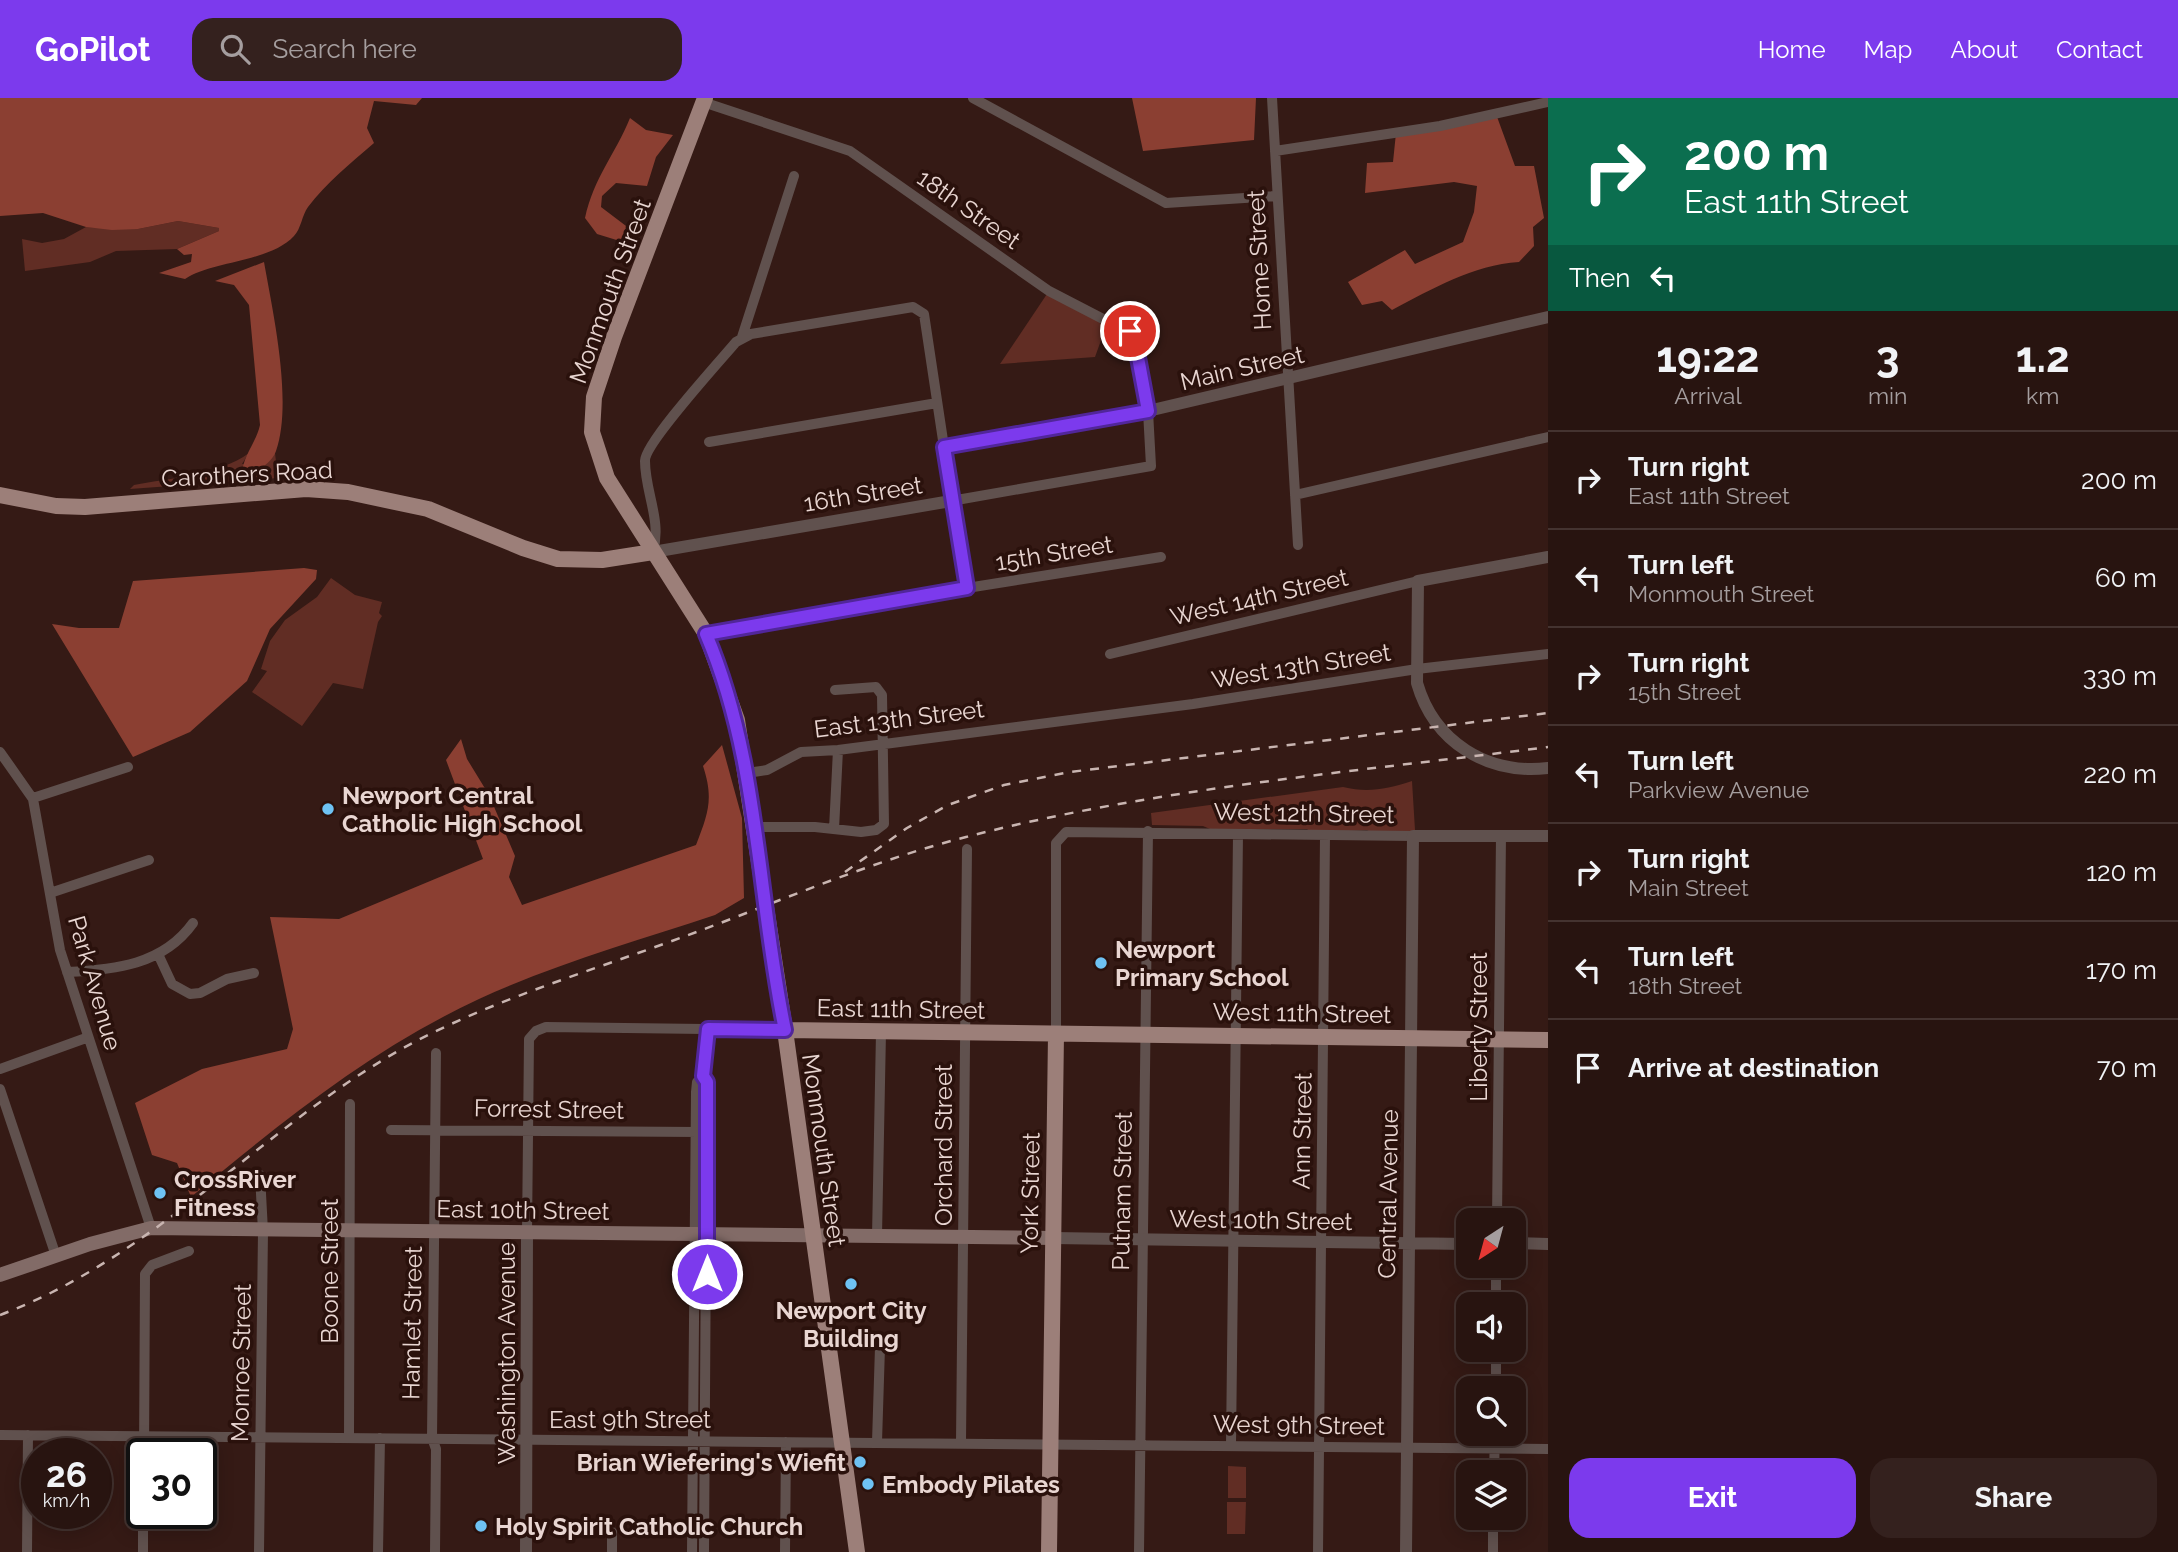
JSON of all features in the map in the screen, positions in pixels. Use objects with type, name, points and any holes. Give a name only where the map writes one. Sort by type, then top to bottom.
[{"type":"main road","name":"Monmouth Street","points":[[704,100],[662,215],[663,226],[639,292],[627,303],[594,397],[592,432],[607,478],[706,634],[729,694],[747,773],[857,1552]]},
{"type":"main road","name":"Carothers Road","points":[[0,495],[45,504],[85,507],[306,489],[348,492],[428,509],[523,548],[558,559],[602,560],[653,552]]},
{"type":"main road","name":"East 11th Street","points":[[785,1030],[1056,1034]]},
{"type":"main road","name":"West 11th Street","points":[[1056,1034],[1548,1040]]},
{"type":"main road","name":"York Street","points":[[1049,1552],[1056,1034]]},
{"type":"main road","name":"East 10th Street","points":[[0,1275],[152,1228],[1053,1238]]},
{"type":"street","points":[[973,98],[1166,203],[1276,196]]},
{"type":"street","name":"Home Street","points":[[1272,98],[1298,545]]},
{"type":"street","name":"18th Street","points":[[704,100],[850,151],[1049,291],[1130,331],[1134,336],[1148,411]]},
{"type":"street","points":[[1275,151],[1440,126],[1548,102]]},
{"type":"street","points":[[653,552],[658,536],[646,473],[646,450],[741,337],[794,176]]},
{"type":"street","points":[[741,337],[916,307],[924,314],[951,501],[967,588]]},
{"type":"street","name":"Main Street","points":[[944,447],[1148,411],[1548,317]]},
{"type":"street","points":[[709,442],[937,403]]},
{"type":"street","name":"16th Street","points":[[653,552],[1151,466],[1148,411]]},
{"type":"street","points":[[1295,495],[1548,437]]},
{"type":"street","name":"15th Street","points":[[706,634],[1161,557]]},
{"type":"street","points":[[1548,557],[1418,581],[1417,683],[1421,698],[1438,725],[1463,749],[1506,768],[1548,768]]},
{"type":"street","name":"West 14th Street","points":[[1110,654],[1418,581]]},
{"type":"street","name":"West 13th Street","points":[[1061,721],[1418,668],[1548,654]]},
{"type":"street","points":[[755,827],[861,831],[881,827],[885,821],[884,701],[876,687],[835,690]]},
{"type":"street","name":"East 13th Street","points":[[747,773],[767,770],[801,752],[838,750],[1061,721]]},
{"type":"street","points":[[834,829],[838,750]]},
{"type":"street","name":"Park Avenue","points":[[0,752],[33,798],[67,972],[86,1038],[152,1228]]},
{"type":"street","points":[[33,798],[128,767]]},
{"type":"street","name":"West 12th Street","points":[[1060,836],[1066,831],[1325,836],[1548,836]]},
{"type":"street","name":"Putnam Street","points":[[1139,1552],[1148,831]]},
{"type":"street","points":[[1231,1445],[1238,834]]},
{"type":"street","name":"Liberty Street","points":[[1497,1208],[1501,835]]},
{"type":"street","name":"York Street","points":[[1056,1034],[1056,855],[1060,836]]},
{"type":"street","name":"Ann Street","points":[[1318,1552],[1325,836]]},
{"type":"street","name":"Central Avenue","points":[[1406,1552],[1413,836]]},
{"type":"street","name":"Orchard Street","points":[[961,1442],[967,849]]},
{"type":"street","points":[[50,893],[149,860]]},
{"type":"street","points":[[67,972],[129,966],[158,954],[184,935],[193,923]]},
{"type":"street","points":[[158,954],[172,985],[190,994],[200,993],[227,979],[254,973]]},
{"type":"street","name":"East 11th Street","points":[[536,1031],[546,1027],[785,1030]]},
{"type":"street","points":[[704,1552],[701,1234],[695,1132],[697,1082],[703,1076],[708,1029]]},
{"type":"street","name":"Washington Avenue","points":[[526,1552],[529,1039],[536,1031]]},
{"type":"street","points":[[877,1236],[881,1032]]},
{"type":"street","points":[[0,1069],[86,1038]]},
{"type":"street","name":"Hamlet Street","points":[[435,1552],[436,1448],[432,1438],[436,1053]]},
{"type":"street","points":[[692,1552],[701,1234],[707,1133],[707,1082],[703,1076]]},
{"type":"street","points":[[0,1089],[56,1256]]},
{"type":"street","name":"Boone Street","points":[[349,1437],[350,1104]]},
{"type":"street","name":"Forrest Street","points":[[391,1130],[707,1133]]},
{"type":"street","name":"Monroe Street","points":[[259,1552],[263,1231],[260,1175]]},
{"type":"street","name":"West 10th Street","points":[[1053,1238],[1456,1244]]},
{"type":"street","points":[[1526,1244],[1548,1244]]},
{"type":"street","points":[[144,1436],[145,1274],[152,1265],[189,1251]]},
{"type":"street","points":[[877,1442],[880,1347]]},
{"type":"street","name":"East 9th Street","points":[[0,1435],[1049,1443]]},
{"type":"street","points":[[27,1552],[29,1435]]},
{"type":"street","points":[[378,1552],[380,1438]]},
{"type":"street","points":[[785,1552],[786,1442]]},
{"type":"street","name":"West 9th Street","points":[[1049,1443],[1548,1449]]},
{"type":"street","points":[[1494,1449],[1494,1460]]},
{"type":"street","points":[[143,1529],[143,1552]]},
{"type":"street","points":[[1493,1530],[1493,1552]]},
{"type":"street","points":[[612,1532],[612,1552]]},
{"type":"shaded area","points":[[0,98],[422,98],[416,105],[374,101],[367,128],[374,143],[315,198],[306,210],[296,233],[284,245],[256,256],[210,268],[185,279],[159,273],[191,262],[192,254],[184,255],[177,249],[219,231],[219,228],[178,221],[138,229],[112,230],[86,227],[43,213],[0,216]]},
{"type":"shaded area","points":[[1132,98],[1256,98],[1254,140],[1143,151]]},
{"type":"shaded area","points":[[1496,114],[1515,166],[1534,166],[1544,218],[1533,227],[1534,246],[1519,262],[1469,273],[1392,310],[1382,301],[1362,305],[1348,282],[1405,250],[1415,264],[1463,242],[1474,212],[1477,186],[1454,182],[1365,193],[1367,163],[1393,162],[1396,133]]},
{"type":"shaded area","points":[[630,118],[646,130],[673,135],[656,157],[647,186],[616,183],[602,196],[601,207],[630,229],[623,242],[597,234],[585,218],[599,178]]},
{"type":"shaded area","points":[[178,221],[219,228],[219,231],[177,249],[116,251],[90,262],[25,271],[22,239],[42,243],[64,239],[86,227],[138,229]]},
{"type":"shaded area","points":[[264,262],[280,357],[283,408],[281,431],[271,460],[257,471],[242,475],[244,462],[260,425],[249,305],[234,285],[215,281]]},
{"type":"shaded area","points":[[1049,291],[1108,321],[1095,357],[1000,364]]},
{"type":"shaded area","points":[[249,453],[242,464],[263,466],[275,453],[278,478],[130,489],[134,485],[209,471]]},
{"type":"shaded area","points":[[304,568],[317,570],[316,579],[270,629],[247,681],[190,732],[133,757],[52,624],[79,628],[119,628],[133,581]]},
{"type":"shaded area","points":[[331,578],[355,595],[382,602],[379,613],[382,616],[378,622],[363,689],[333,683],[302,726],[252,692],[267,671],[261,669],[270,641],[285,620],[317,597]]},
{"type":"shaded area","points":[[461,739],[467,759],[489,795],[515,856],[509,877],[522,905],[696,845],[704,824],[709,797],[703,766],[722,745],[742,818],[744,898],[715,915],[537,975],[439,1019],[364,1064],[294,1114],[191,1197],[177,1163],[152,1155],[135,1103],[202,1069],[287,1049],[293,1029],[270,917],[339,919],[483,859],[446,760]]},
{"type":"shaded area","points":[[1412,781],[1415,830],[1404,833],[1384,835],[1367,830],[1312,833],[1307,829],[1257,829],[1253,832],[1210,829],[1203,826],[1152,825],[1151,813],[1343,787],[1378,789]]},
{"type":"shaded area","points":[[1228,1466],[1246,1467],[1246,1498],[1228,1498]]},
{"type":"shaded area","points":[[1227,1502],[1246,1502],[1245,1534],[1227,1534]]},
{"type":"railway","points":[[845,872],[907,828],[948,805],[1004,785],[1070,772],[1548,713]]},
{"type":"railway","points":[[0,1315],[59,1289],[114,1256],[167,1220],[319,1103],[372,1067],[428,1035],[521,995],[857,871],[966,837],[1109,806],[1255,783],[1548,747]]},
{"type":"place","name":"Newport Central Catholic High School","points":[[328,809]]},
{"type":"place","name":"Newport Primary School","points":[[1101,963]]},
{"type":"place","name":"CrossRiver Fitness","points":[[160,1193]]},
{"type":"place","name":"Newport City Building","points":[[851,1284]]},
{"type":"place","name":"Brian Wiefering's Wiefit","points":[[860,1462]]},
{"type":"place","name":"Embody Pilates","points":[[868,1484]]},
{"type":"place","name":"Holy Spirit Catholic Church","points":[[481,1526]]},
{"type":"route","points":[[707,1274],[707,1082],[703,1076],[708,1029],[785,1030],[743,748],[729,694],[706,634],[967,588],[944,447],[1148,411],[1134,336],[1130,331]]}]
